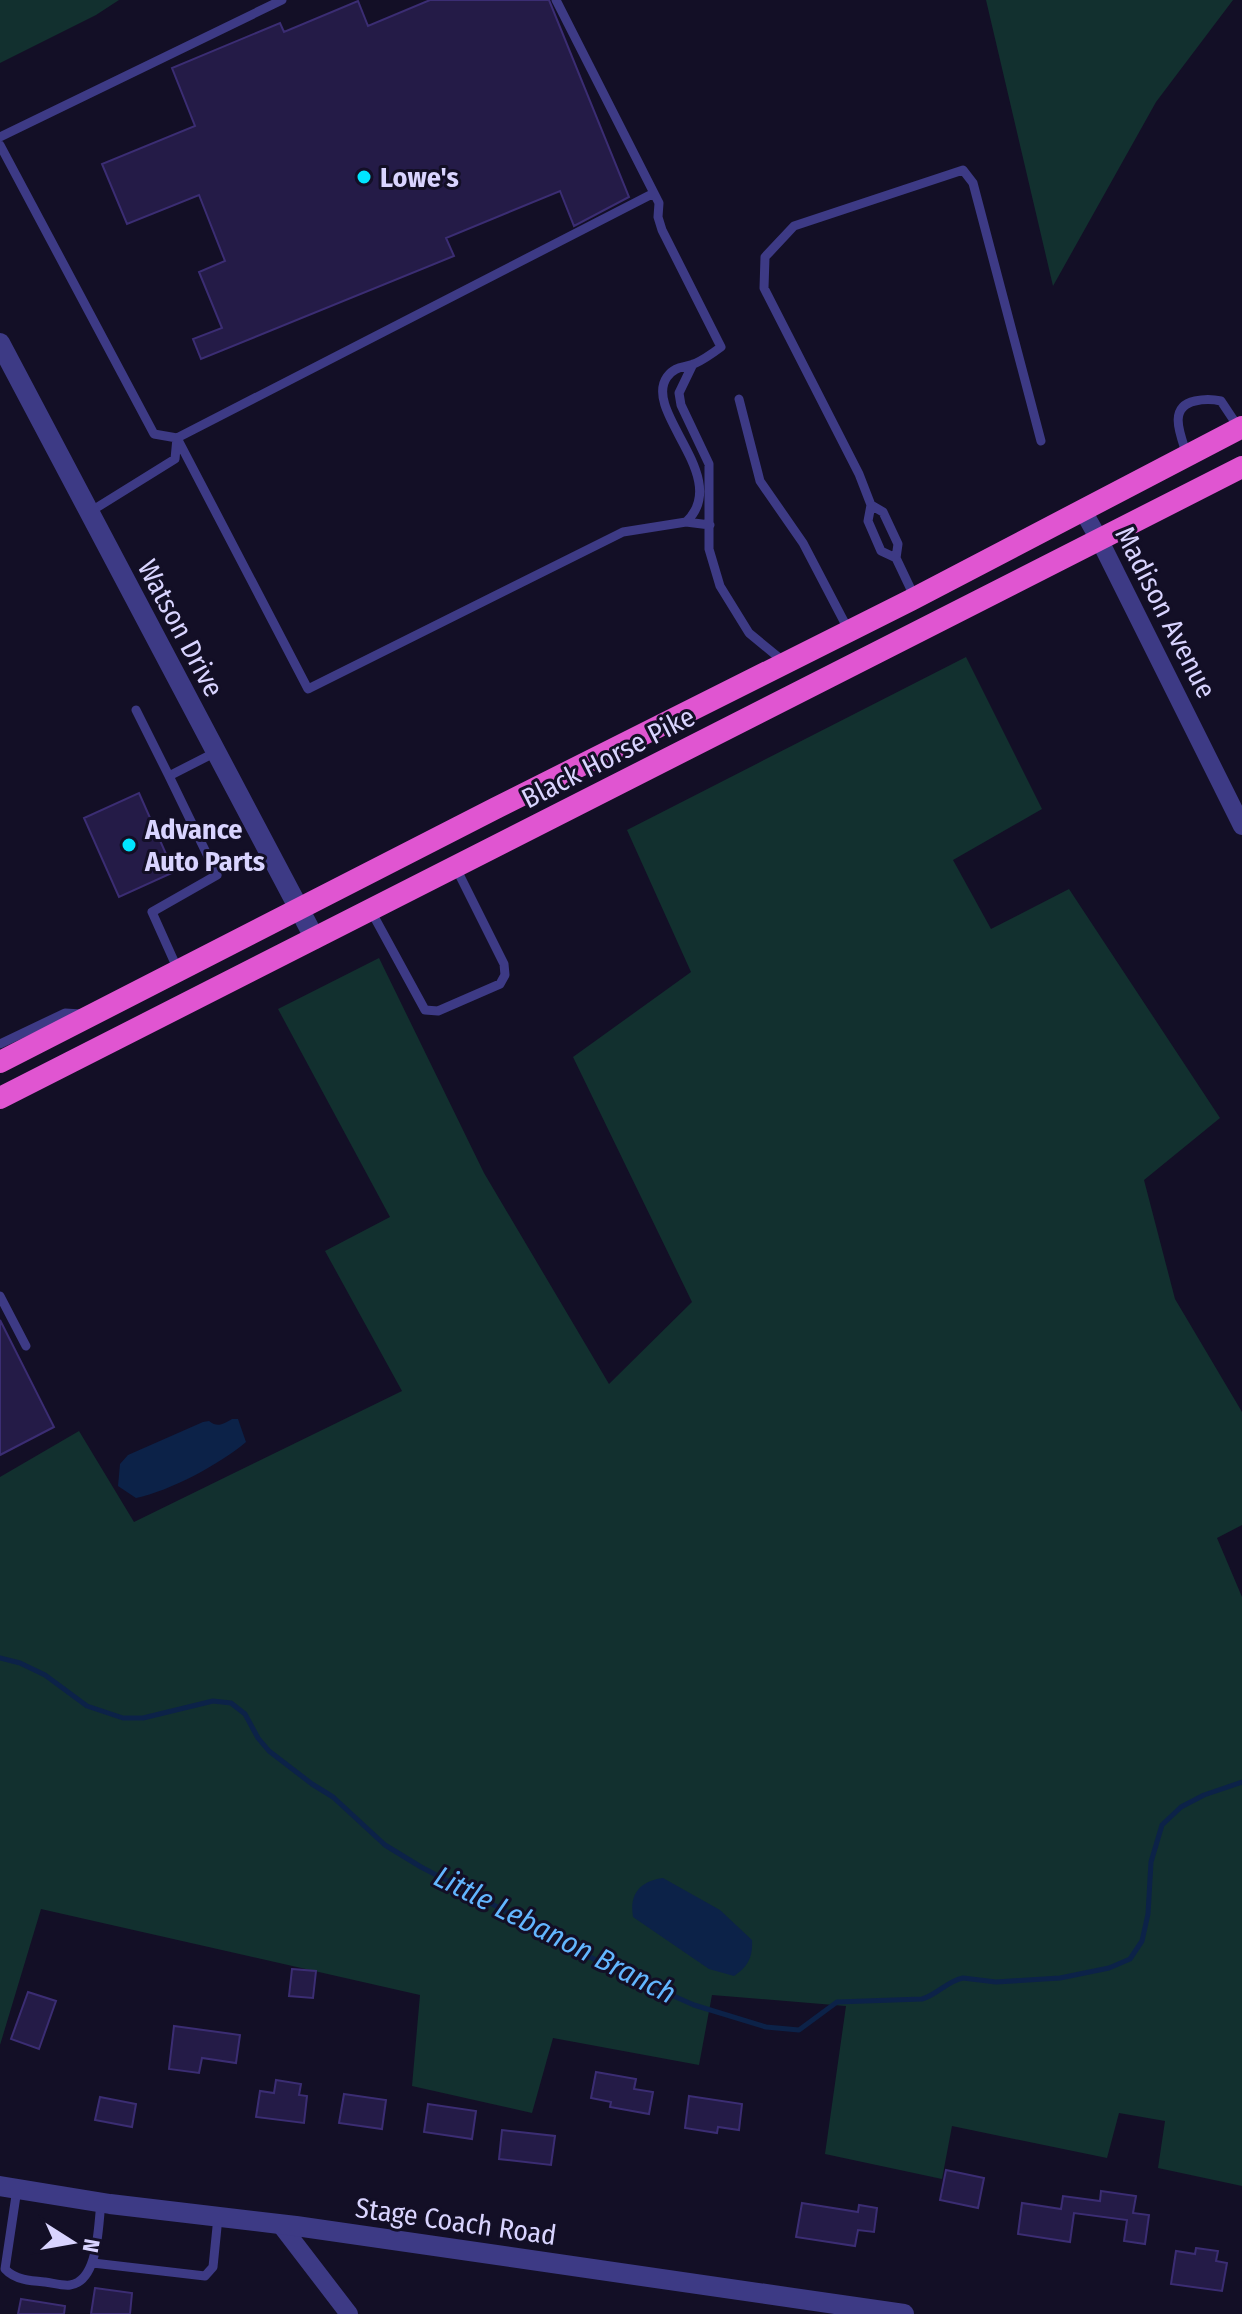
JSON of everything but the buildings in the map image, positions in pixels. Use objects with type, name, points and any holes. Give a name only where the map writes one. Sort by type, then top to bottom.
[{"type":"highway","name":"Black Horse Pike","points":[[0,1062],[913,599],[1240,428]]},
{"type":"highway","name":"Black Horse Pike","points":[[0,1098],[1242,467]]},
{"type":"street","name":"Watson Drive","points":[[0,343],[315,939]]},
{"type":"street","name":"Madison Avenue","points":[[1082,509],[1242,826]]},
{"type":"street","points":[[913,599],[924,630]]},
{"type":"street","name":"Stage Coach Road","points":[[8,2188],[904,2314]]},
{"type":"street","points":[[280,2224],[349,2314]]},
{"type":"lane","points":[[0,137],[282,0]]},
{"type":"lane","points":[[556,0],[659,203],[658,217],[662,230],[721,347],[693,364],[680,366],[668,375],[662,386],[665,407],[695,468],[698,492],[693,514],[686,522]]},
{"type":"lane","points":[[0,145],[154,434],[177,438],[654,193]]},
{"type":"lane","points":[[896,558],[881,551],[868,521],[871,505],[859,474],[764,288],[765,257],[794,226],[963,170],[973,183],[1041,441]]},
{"type":"lane","points":[[693,364],[679,393],[681,405],[709,464],[709,549],[720,586],[749,633],[786,663]]},
{"type":"lane","points":[[739,399],[760,481],[803,543],[849,631]]},
{"type":"lane","points":[[1187,455],[1177,421],[1179,411],[1185,405],[1213,399],[1221,401],[1240,428]]},
{"type":"lane","points":[[88,513],[175,459],[177,438]]},
{"type":"lane","points":[[177,438],[308,689],[623,532],[686,522],[710,525]]},
{"type":"lane","points":[[871,505],[883,512],[898,544],[896,558],[913,599]]},
{"type":"lane","points":[[136,710],[217,875],[152,912],[178,970]]},
{"type":"lane","points":[[169,776],[216,752]]},
{"type":"lane","points":[[371,911],[425,1010],[431,1013],[438,1011],[500,984],[505,975],[504,964],[456,868]]},
{"type":"lane","points":[[0,1044],[65,1013],[92,1015]]},
{"type":"lane","points":[[0,1296],[26,1346]]},
{"type":"lane","points":[[8,2188],[5,2269],[28,2280],[72,2285],[84,2278],[93,2263],[101,2203]]},
{"type":"lane","points":[[93,2263],[205,2276],[213,2267],[218,2217]]},
{"type":"green space","points":[[0,0],[119,0],[96,15],[0,63]]},
{"type":"green space","points":[[986,0],[1233,0],[1156,102],[1053,286]]},
{"type":"green space","points":[[966,657],[1042,809],[953,860],[991,929],[1069,889],[1220,1118],[1144,1180],[1175,1299],[1242,1412],[1242,1525],[1217,1538],[1242,1597],[1242,2186],[1158,2168],[1165,2121],[1119,2113],[1107,2158],[952,2126],[942,2179],[825,2154],[846,2006],[712,1995],[699,2065],[553,2038],[532,2113],[412,2086],[420,1995],[41,1909],[0,2045],[0,1477],[79,1431],[134,1522],[402,1391],[325,1251],[390,1217],[278,1009],[379,958],[484,1173],[609,1384],[692,1302],[573,1057],[691,972],[627,830]]},
{"type":"water","points":[[238,1419],[246,1442],[209,1468],[179,1483],[136,1498],[118,1486],[120,1464],[128,1455],[203,1422],[220,1424]]},
{"type":"water","points":[[663,1878],[720,1910],[752,1940],[749,1961],[739,1973],[734,1976],[709,1969],[633,1917],[633,1901],[638,1890],[648,1882]]},
{"type":"waterway","name":"Little Lebanon Branch","points":[[0,1658],[45,1675],[87,1706],[123,1718],[143,1718],[213,1701],[231,1703],[245,1714],[269,1751],[333,1797],[385,1845],[421,1867],[612,1969],[694,2005],[766,2027],[799,2030],[837,2002],[922,1999],[963,1978],[996,1982],[1060,1978],[1109,1968],[1130,1959],[1142,1941],[1148,1914],[1151,1862],[1162,1825],[1181,1807],[1242,1782]]},
{"type":"place","name":"Lowe's","points":[[364,177]]},
{"type":"place","name":"Advance Auto Parts","points":[[129,845]]}]
